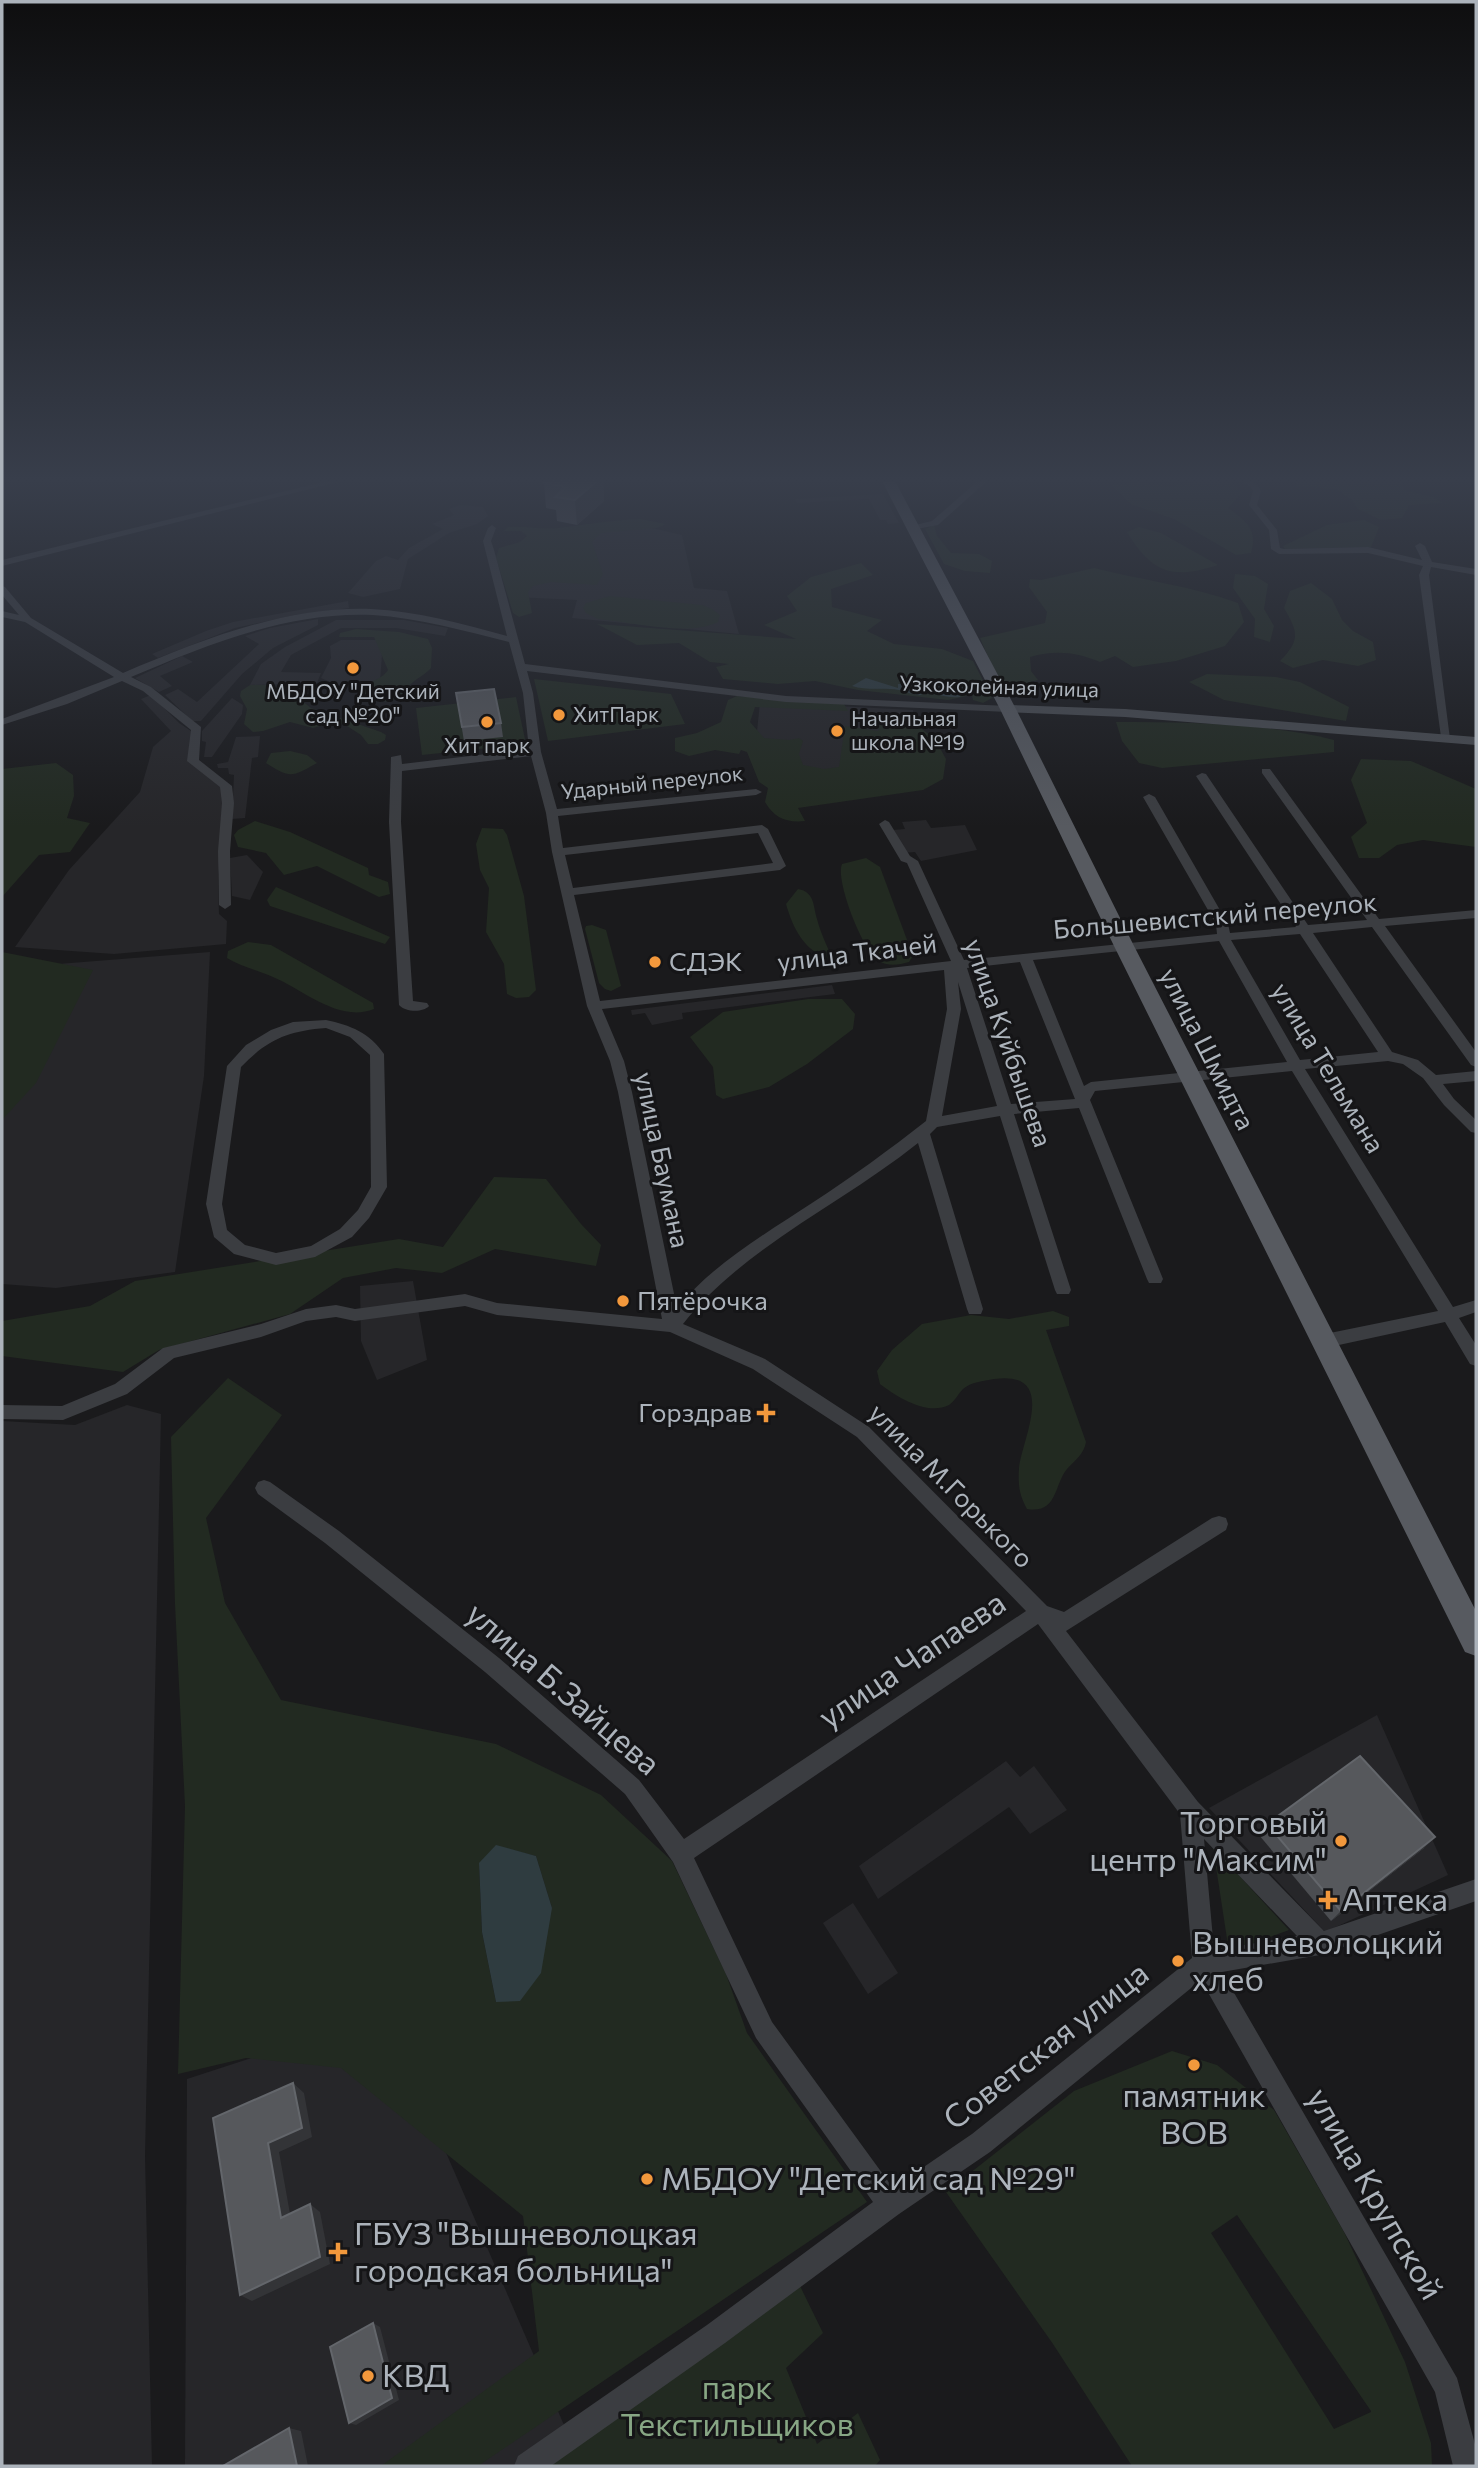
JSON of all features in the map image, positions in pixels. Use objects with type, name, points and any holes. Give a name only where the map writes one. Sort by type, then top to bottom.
[{"type":"main road","name":"улица Шмидта","points":[[949,596],[1476,1642]]},
{"type":"street","points":[[8,596],[28,620]]},
{"type":"street","name":"улица Баумана","points":[[501,596],[522,667],[535,752],[552,813],[558,852],[594,1006],[617,1061],[625,1092],[672,1326]]},
{"type":"street","points":[[1427,596],[1446,737]]},
{"type":"street","points":[[2,722],[230,634],[264,625],[328,615],[390,613],[512,640]]},
{"type":"street","points":[[2,614],[28,620],[122,677],[147,689],[197,729],[193,761],[226,786],[228,803],[224,851],[225,905]]},
{"type":"street","name":"Узкоколейная улица","points":[[522,667],[786,699],[1125,713],[1476,741]]},
{"type":"street","points":[[422,1006],[406,1006],[394,822],[396,762],[535,752]]},
{"type":"street","points":[[1266,771],[1476,1062]]},
{"type":"street","points":[[1202,776],[1388,1056]]},
{"type":"street","name":"Ударный переулок","points":[[552,813],[756,792]]},
{"type":"street","name":"улица Тельмана","points":[[1149,797],[1222,924],[1224,939],[1297,1067],[1476,1360]]},
{"type":"street","name":"улица Куйбышева","points":[[884,824],[905,858],[912,861],[954,965],[1005,1110],[1063,1290]]},
{"type":"street","points":[[558,852],[762,829],[780,866],[569,892]]},
{"type":"street","name":"Большевистский переулок","points":[[954,965],[1124,946],[1476,915]]},
{"type":"street","points":[[1025,957],[1155,1279]]},
{"type":"street","points":[[954,965],[954,1009],[928,1128],[975,1309]]},
{"type":"street","name":"улица Ткачей","points":[[594,1006],[954,965]]},
{"type":"street","points":[[326,1024],[349,1029],[368,1041],[377,1054],[379,1188],[364,1214],[346,1233],[314,1251],[275,1259],[240,1250],[220,1233],[214,1204],[234,1066],[251,1048],[293,1026],[326,1024]]},
{"type":"street","points":[[672,1326],[696,1296],[751,1251],[878,1167],[928,1128],[1005,1110],[1080,1102],[1091,1087],[1388,1056],[1405,1058],[1420,1066],[1449,1102],[1476,1128]]},
{"type":"street","points":[[1433,1080],[1476,1076]]},
{"type":"street","name":"улица М.Горького","points":[[2,1412],[63,1413],[121,1389],[169,1353],[261,1330],[306,1315],[336,1311],[355,1314],[465,1300],[497,1309],[672,1326],[759,1364],[863,1432],[1040,1612],[1189,1810],[1320,1944]]},
{"type":"street","points":[[1325,1341],[1448,1315],[1476,1306]]},
{"type":"street","name":"улица Б.Зайцева","points":[[264,1488],[332,1537],[483,1658],[632,1787],[681,1854],[764,2030],[890,2205]]},
{"type":"street","name":"улица Чапаева","points":[[681,1854],[1040,1612],[1066,1622],[1219,1524]]},
{"type":"street","points":[[1189,1810],[1204,1963]]},
{"type":"street","name":"Советская улица","points":[[527,2466],[716,2334],[890,2205],[981,2143],[1204,1963],[1320,1944],[1476,1890]]},
{"type":"street","name":"улица Крупской","points":[[1204,1963],[1447,2388],[1467,2466]]},
{"type":"shaded area","points":[[728,596],[739,634],[572,618],[577,600],[516,597]]},
{"type":"shaded area","points":[[348,601],[349,608],[295,615],[235,628],[158,658],[152,654],[233,622]]},
{"type":"shaded area","points":[[318,619],[318,625],[273,648],[242,674],[201,721],[192,721],[165,695],[178,689],[197,702],[259,644],[245,636],[270,628]]},
{"type":"shaded area","points":[[336,620],[404,620],[448,628],[445,636],[396,628],[341,628],[291,655],[281,672],[321,673],[317,683],[250,685],[261,664],[285,647]]},
{"type":"shaded area","name":"МБДОУ \"Детский сад №20\"","points":[[341,640],[383,640],[380,682],[342,687],[321,678],[331,658],[330,646]]},
{"type":"shaded area","points":[[182,656],[193,662],[160,676],[172,686],[159,692],[135,678]]},
{"type":"shaded area","points":[[866,678],[898,688],[898,684],[942,683],[975,689],[974,693],[963,692],[960,697],[954,697],[915,690],[922,695],[893,689],[852,686]]},
{"type":"shaded area","points":[[151,695],[179,723],[194,733],[195,760],[222,779],[218,874],[219,914],[227,921],[226,944],[114,954],[15,947],[69,870],[140,792],[153,747],[171,731],[141,699]]},
{"type":"shaded area","points":[[232,698],[243,705],[242,714],[212,757],[204,757],[206,742],[202,741],[202,731]]},
{"type":"shaded area","name":"Начальная школа №19","points":[[760,702],[913,710],[923,763],[761,780],[755,751]]},
{"type":"shaded area","points":[[260,736],[258,757],[252,758],[245,818],[232,819],[234,775],[229,774],[228,768],[218,768],[217,764],[228,762],[236,737]]},
{"type":"shaded area","points":[[926,820],[931,828],[965,825],[977,850],[921,861],[915,852],[903,853],[893,830],[905,829],[902,822]]},
{"type":"shaded area","points":[[247,855],[263,872],[250,900],[232,896],[230,858]]},
{"type":"shaded area","points":[[210,952],[204,1076],[175,1272],[56,1288],[2,1284],[2,1080],[58,964]]},
{"type":"shaded area","points":[[832,985],[835,994],[682,1013],[683,1019],[652,1025],[645,1013],[632,1015],[631,1010]]},
{"type":"shaded area","points":[[413,1281],[427,1360],[377,1380],[361,1341],[360,1286]]},
{"type":"shaded area","points":[[127,1405],[161,1414],[145,2156],[152,2466],[2,2466],[2,1421],[75,1425]]},
{"type":"shaded area","points":[[1377,1715],[1448,1875],[1325,1932],[1209,1808]]},
{"type":"shaded area","points":[[1006,1761],[1020,1777],[1034,1766],[1067,1810],[1030,1834],[1009,1807],[878,1899],[859,1866]]},
{"type":"shaded area","points":[[496,1845],[536,1856],[552,1908],[541,1973],[520,2001],[496,2002],[482,1932],[479,1863]]},
{"type":"shaded area","points":[[853,1903],[898,1973],[868,1994],[823,1923]]},
{"type":"shaded area","name":"ГБУЗ \"Вышневолоцкая городская больница\"","points":[[386,2014],[564,2425],[578,2466],[185,2466],[187,2079]]},
{"type":"green space","points":[[508,596],[529,596],[532,613],[519,617],[513,613]]},
{"type":"green space","points":[[612,596],[702,605],[720,615],[718,622],[706,626],[660,627],[598,619],[586,613],[583,608],[586,603]]},
{"type":"green space","points":[[787,596],[831,596],[832,607],[882,620],[867,631],[894,644],[942,649],[973,661],[992,698],[983,703],[973,700],[972,695],[948,700],[858,690],[815,681],[778,684],[723,679],[716,667],[729,664],[710,662],[679,643],[637,645],[597,624],[796,639],[764,625],[797,611]]},
{"type":"green space","points":[[1036,596],[1217,596],[1238,603],[1244,622],[1225,646],[1176,661],[1133,667],[1115,656],[1100,662],[1074,654],[1048,653],[1030,657],[1031,671],[1038,680],[1017,685],[1005,683],[992,665],[980,638],[1045,623],[1047,612]]},
{"type":"green space","points":[[1239,596],[1266,596],[1264,609],[1274,626],[1270,642],[1254,637],[1255,619]]},
{"type":"green space","points":[[1288,596],[1328,596],[1342,620],[1353,631],[1373,642],[1376,660],[1358,666],[1323,660],[1293,668],[1280,661],[1287,654],[1295,636],[1284,608]]},
{"type":"green space","points":[[356,629],[399,632],[428,639],[432,648],[431,668],[393,700],[377,700],[360,694],[352,686],[377,679],[388,670],[374,637],[339,637],[340,633]]},
{"type":"green space","points":[[1207,674],[1276,677],[1300,682],[1349,707],[1346,721],[1224,700],[1189,682]]},
{"type":"green space","points":[[534,679],[671,694],[685,724],[548,741]]},
{"type":"green space","points":[[250,685],[268,685],[299,692],[302,701],[311,708],[381,732],[386,735],[385,740],[378,744],[368,744],[361,735],[344,724],[330,723],[313,728],[290,722],[253,732],[244,724],[247,709],[240,696],[241,691]]},
{"type":"green space","points":[[737,696],[844,704],[848,711],[755,707],[750,722],[764,738],[799,738],[803,741],[799,754],[803,765],[824,769],[839,767],[845,726],[878,731],[883,717],[906,717],[935,739],[946,759],[943,779],[923,790],[798,808],[805,821],[782,818],[765,802],[768,788],[759,782],[747,752],[741,750],[739,754],[715,750],[689,756],[675,751],[675,738],[697,733],[721,722],[728,700]]},
{"type":"green space","points":[[516,697],[526,744],[422,755],[416,708]]},
{"type":"green space","points":[[1116,722],[1198,723],[1281,730],[1334,740],[1334,752],[1162,768],[1139,763],[1122,741]]},
{"type":"green space","points":[[290,751],[307,755],[317,763],[302,771],[287,774],[266,763],[271,753]]},
{"type":"green space","points":[[1361,759],[1411,761],[1476,789],[1476,847],[1423,840],[1397,845],[1379,858],[1359,858],[1351,837],[1367,823],[1351,780]]},
{"type":"green space","points":[[56,763],[73,775],[74,796],[67,818],[90,823],[70,852],[39,855],[2,897],[2,769]]},
{"type":"green space","points":[[255,821],[290,832],[368,868],[369,875],[388,882],[390,894],[379,897],[317,866],[284,875],[266,853],[238,847],[234,835]]},
{"type":"green space","points":[[482,828],[503,829],[507,835],[524,896],[536,990],[529,997],[516,998],[507,994],[504,964],[486,932],[489,888],[480,870],[476,844]]},
{"type":"green space","points":[[866,858],[880,867],[913,956],[909,962],[893,965],[877,960],[857,929],[842,884],[842,864]]},
{"type":"green space","points":[[276,887],[390,937],[385,944],[270,906],[267,900]]},
{"type":"green space","points":[[798,889],[808,893],[812,900],[831,955],[828,959],[806,944],[792,921],[786,904]]},
{"type":"green space","points":[[592,925],[606,930],[621,986],[611,991],[599,983],[585,929],[586,926]]},
{"type":"green space","points":[[248,942],[271,945],[373,1003],[374,1009],[348,1012],[335,1008],[227,958],[228,951]]},
{"type":"green space","points":[[2,952],[93,970],[36,1083],[2,1120]]},
{"type":"green space","points":[[808,999],[842,999],[855,1014],[853,1029],[807,1064],[769,1087],[723,1099],[716,1095],[713,1067],[690,1037],[723,1012]]},
{"type":"green space","points":[[494,1177],[546,1179],[601,1245],[596,1266],[495,1249],[442,1273],[396,1268],[343,1278],[290,1314],[159,1350],[123,1372],[2,1356],[2,1321],[90,1306],[135,1281],[399,1239],[443,1247]]},
{"type":"green space","points":[[1053,1311],[1069,1317],[1069,1326],[1046,1330],[1086,1442],[1081,1453],[1063,1475],[1050,1502],[1044,1507],[1027,1509],[1019,1479],[1021,1455],[1032,1409],[1031,1396],[1026,1385],[1014,1379],[977,1382],[963,1389],[949,1405],[931,1408],[913,1404],[887,1389],[880,1384],[877,1371],[892,1350],[922,1324],[971,1315],[1009,1319]]},
{"type":"green space","points":[[228,1378],[282,1415],[206,1518],[225,1603],[281,1700],[496,1744],[601,1795],[672,1861],[726,1974],[747,2033],[867,2202],[478,2466],[381,2466],[539,2351],[523,2216],[341,2068],[246,2058],[178,2074],[185,1806],[175,1604],[171,1437]],"holes":[[[496,1846],[536,1856],[552,1908],[496,2002],[482,1932],[479,1864]]]},
{"type":"green space","points":[[1213,1847],[1289,1930],[1229,1952]]},
{"type":"green space","points":[[1172,2051],[1217,2065],[1274,2110],[1344,2232],[1405,2362],[1431,2443],[1432,2466],[1132,2466],[1053,2344],[946,2192],[1074,2091]],"holes":[[[1237,2215],[1371,2411],[1334,2429],[1211,2233]]]},
{"type":"green space","name":"парк Текстильщиков","points":[[800,2286],[823,2333],[786,2368],[817,2444],[858,2413],[880,2460],[875,2466],[550,2466]]},
{"type":"building","points":[[494,689],[501,723],[462,727],[456,693]]},
{"type":"building","name":"Торговый центр \"Максим\"","points":[[1360,1756],[1435,1837],[1341,1911],[1267,1824]]},
{"type":"building","points":[[293,2083],[302,2128],[268,2143],[281,2218],[310,2204],[320,2257],[240,2295],[213,2118]]},
{"type":"building","name":"КВД","points":[[373,2323],[392,2398],[349,2423],[330,2347]]},
{"type":"building","points":[[289,2428],[297,2466],[223,2466]]},
{"type":"place","name":"МБДОУ \"Детский сад №20\"","points":[[353,668]]},
{"type":"place","name":"ХитПарк","points":[[559,715]]},
{"type":"place","name":"Хит парк","points":[[487,722]]},
{"type":"place","name":"Начальная школа №19","points":[[837,731]]},
{"type":"place","name":"СДЭК","points":[[655,962]]},
{"type":"place","name":"Пятёрочка","points":[[623,1301]]},
{"type":"place","name":"Горздрав","points":[[766,1413]]},
{"type":"place","name":"Торговый центр \"Максим\"","points":[[1341,1841]]},
{"type":"place","name":"Аптека","points":[[1328,1900]]},
{"type":"place","name":"Вышневолоцкий хлеб","points":[[1178,1961]]},
{"type":"place","name":"памятник ВОВ","points":[[1194,2065]]},
{"type":"place","name":"МБДОУ \"Детский сад №29\"","points":[[647,2179]]},
{"type":"place","name":"ГБУЗ \"Вышневолоцкая городская больница\"","points":[[338,2252]]},
{"type":"place","name":"КВД","points":[[368,2376]]}]
